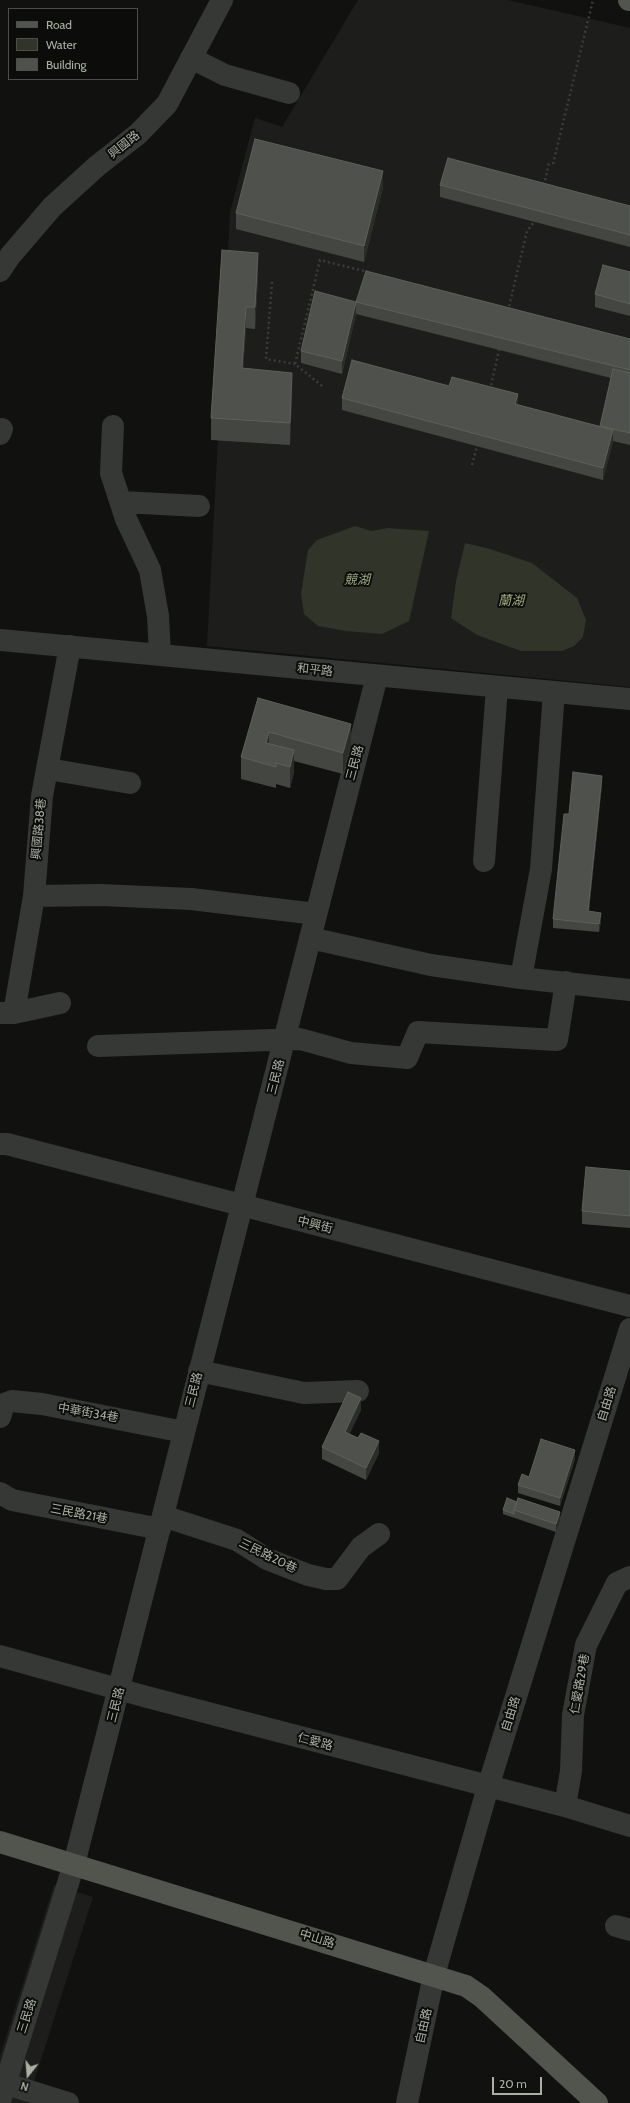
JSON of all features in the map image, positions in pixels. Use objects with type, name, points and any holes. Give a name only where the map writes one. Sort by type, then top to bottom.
[{"type":"main road","name":"中山路","points":[[0,1842],[466,1986],[482,1997],[597,2103]]},
{"type":"street","name":"興國路","points":[[0,271],[24,239],[71,188],[153,120],[167,104],[222,0]]},
{"type":"street","points":[[191,58],[225,75],[288,93]]},
{"type":"street","points":[[114,426],[111,473],[122,502],[126,519],[150,570],[158,616],[160,654]]},
{"type":"street","points":[[122,502],[199,506]]},
{"type":"street","name":"和平路","points":[[0,640],[630,699]]},
{"type":"street","name":"興國路38巷","points":[[60,1003],[7,1013],[34,896],[42,796],[70,646]]},
{"type":"street","name":"三民路","points":[[2,2089],[74,1864],[120,1690],[199,1371],[243,1206],[377,676]]},
{"type":"street","points":[[484,861],[497,687]]},
{"type":"street","points":[[521,978],[541,869],[554,692]]},
{"type":"street","points":[[48,769],[130,783]]},
{"type":"street","points":[[34,896],[101,894],[191,900],[316,914]]},
{"type":"street","points":[[310,938],[431,965],[521,978],[630,990]]},
{"type":"street","points":[[98,1046],[300,1039],[351,1053],[407,1058],[418,1032],[556,1040],[566,982]]},
{"type":"street","name":"中興街","points":[[0,1144],[7,1144],[630,1306]]},
{"type":"street","name":"自由路","points":[[407,2103],[434,1975],[488,1787],[630,1329]]},
{"type":"street","points":[[199,1371],[304,1393],[358,1391]]},
{"type":"street","name":"中華街34巷","points":[[0,1417],[4,1404],[12,1401],[50,1406],[184,1432]]},
{"type":"street","name":"三民路21巷","points":[[0,1493],[12,1500],[161,1523]]},
{"type":"street","name":"三民路20巷","points":[[161,1523],[237,1540],[268,1559],[308,1575],[326,1579],[338,1579],[361,1547],[379,1534]]},
{"type":"street","name":"仁愛路29巷","points":[[565,1806],[571,1771],[574,1715],[586,1645],[617,1583],[630,1577]]},
{"type":"street","name":"仁愛路","points":[[0,1656],[120,1690],[565,1806],[630,1826]]},
{"type":"street","points":[[2,2089],[68,2103]]},
{"type":"path","points":[[553,164],[593,0]]},
{"type":"path","points":[[543,189],[549,163]]},
{"type":"path","points":[[507,314],[527,231],[534,222]]},
{"type":"path","points":[[295,364],[320,260],[373,274]]},
{"type":"path","points":[[272,282],[266,359],[295,364],[322,386]]},
{"type":"path","points":[[501,307],[516,310]]},
{"type":"path","points":[[490,392],[499,350]]},
{"type":"path","points":[[472,465],[477,446]]},
{"type":"shaded area","points":[[358,0],[508,0],[630,28],[630,687],[207,646],[230,212],[255,118],[282,127]]},
{"type":"shaded area","points":[[54,1885],[93,1897],[27,2103],[0,2103],[0,2056]]},
{"type":"water","name":"競湖","points":[[355,526],[371,531],[388,528],[429,531],[409,621],[382,634],[346,631],[318,626],[304,614],[301,594],[308,550],[317,540]]},
{"type":"water","name":"蘭湖","points":[[465,543],[490,549],[532,563],[577,598],[586,620],[583,637],[574,646],[562,651],[521,651],[477,635],[451,618],[456,581]]},
{"type":"building","points":[[255,139],[383,171],[364,246],[236,213]]},
{"type":"building","points":[[448,158],[630,206],[630,235],[440,185]]},
{"type":"building","points":[[222,250],[258,253],[255,307],[246,307],[242,368],[292,373],[290,423],[211,418]]},
{"type":"building","points":[[603,265],[630,272],[630,304],[595,294]]},
{"type":"building","points":[[366,271],[630,339],[630,370],[356,302]]},
{"type":"building","points":[[315,291],[356,302],[342,361],[301,351]]},
{"type":"building","points":[[352,360],[449,386],[452,377],[518,394],[515,404],[613,430],[603,468],[342,398]]},
{"type":"building","points":[[613,369],[630,373],[630,433],[600,426]]},
{"type":"building","points":[[258,698],[351,724],[343,753],[269,732],[266,743],[294,750],[290,767],[276,763],[276,767],[241,757]]},
{"type":"building","points":[[573,772],[602,776],[588,911],[601,913],[599,924],[553,919],[564,814],[569,814]]},
{"type":"building","points":[[586,1167],[630,1171],[630,1216],[582,1211]]},
{"type":"building","points":[[348,1392],[361,1398],[345,1432],[358,1438],[361,1433],[379,1441],[366,1468],[322,1447]]},
{"type":"building","points":[[541,1439],[575,1450],[560,1498],[518,1485],[522,1474],[529,1477]]},
{"type":"building","points":[[507,1498],[517,1502],[514,1514],[503,1510]]},
{"type":"building","points":[[518,1498],[560,1512],[556,1524],[514,1510]]}]
